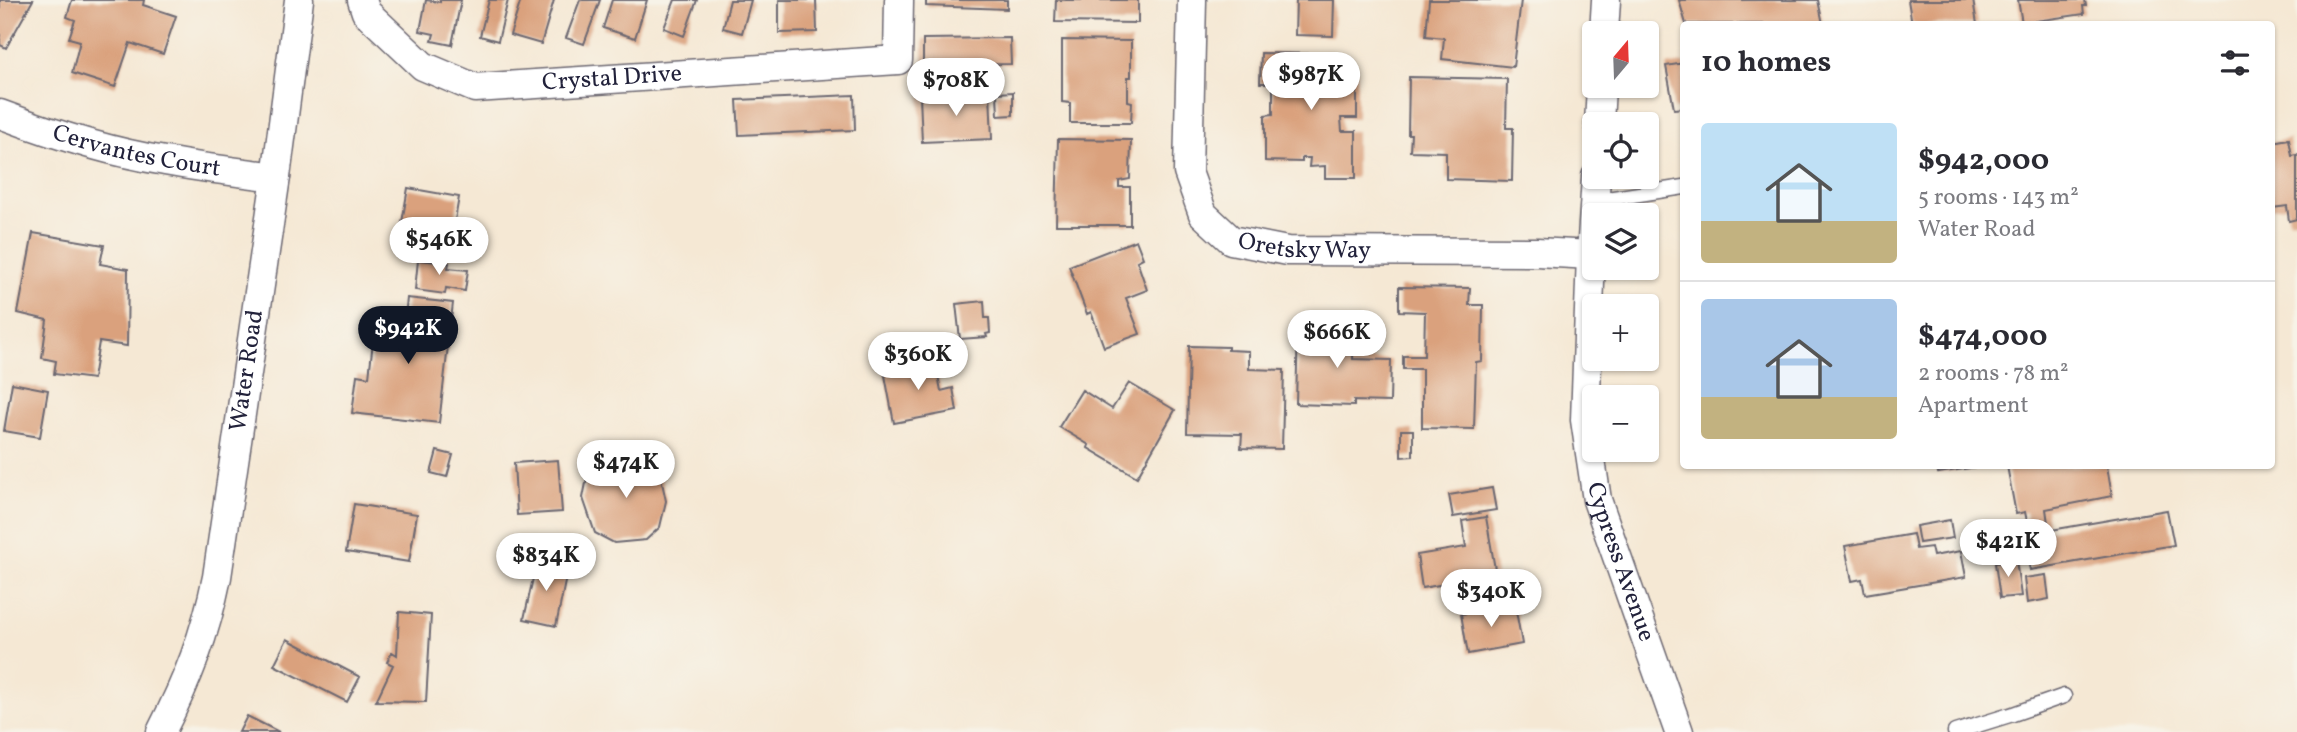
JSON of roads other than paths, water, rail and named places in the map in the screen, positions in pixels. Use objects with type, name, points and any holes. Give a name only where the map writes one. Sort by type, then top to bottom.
[{"type":"street","name":"Water Road","points":[[161,732],[195,660],[211,610],[276,177],[299,0]]},
{"type":"street","name":"Crystal Drive","points":[[362,0],[366,12],[423,66],[475,88],[898,60],[899,0]]},
{"type":"street","name":"Oretsky Way","points":[[1192,0],[1188,172],[1203,214],[1231,240],[1287,251],[1582,254]]},
{"type":"street","points":[[1605,21],[1606,0]]},
{"type":"street","name":"Cervantes Court","points":[[0,114],[74,140],[154,159],[276,177]]},
{"type":"street","name":"Cypress Avenue","points":[[1590,280],[1585,419],[1597,500],[1679,732]]},
{"type":"lane","points":[[1659,188],[1680,187]]},
{"type":"lane","points":[[1955,732],[2064,696]]}]
